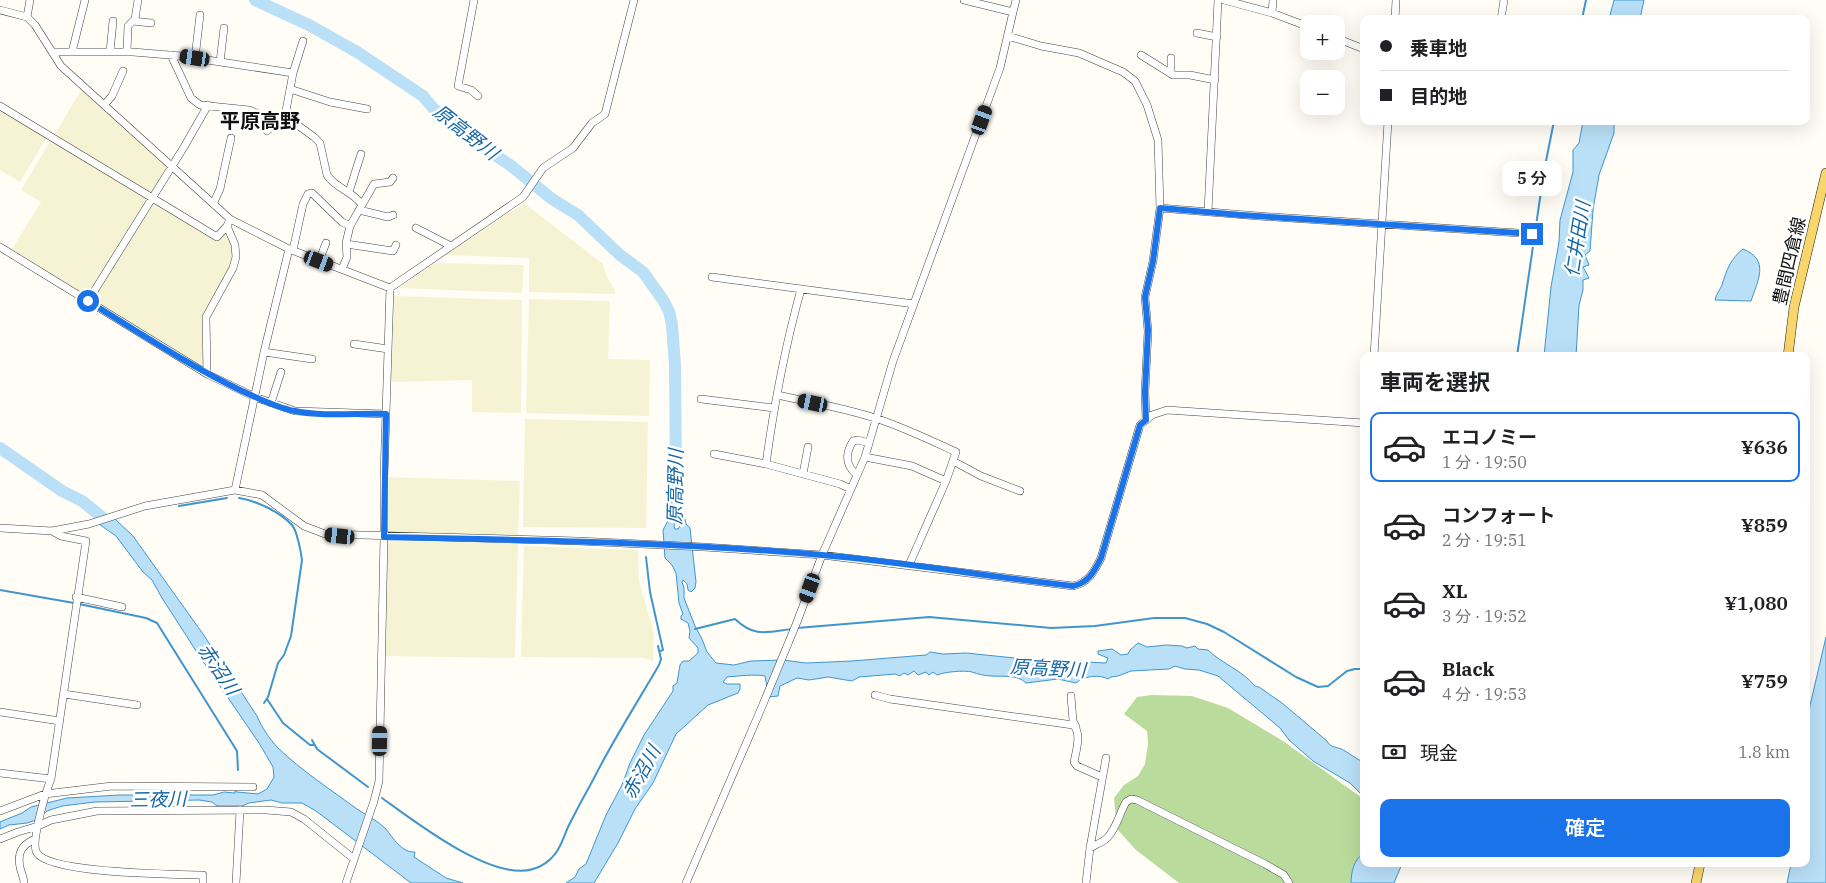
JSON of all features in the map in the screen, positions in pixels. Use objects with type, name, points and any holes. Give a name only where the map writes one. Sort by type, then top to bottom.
[{"type":"main road","name":"豊間四倉線","points":[[1788,352],[1794,307],[1826,173]]},
{"type":"main road","points":[[1696,883],[1699,867]]},
{"type":"street","points":[[27,18],[30,0]]},
{"type":"street","points":[[72,52],[85,0]]},
{"type":"street","points":[[127,52],[128,26],[135,19],[138,0]]},
{"type":"street","points":[[474,0],[458,86],[471,90],[478,96]]},
{"type":"street","points":[[390,288],[523,197],[543,168],[573,148],[592,123],[605,114],[634,0]]},
{"type":"street","points":[[964,0],[1013,12]]},
{"type":"street","points":[[686,883],[761,709],[822,555],[865,457],[893,361],[1000,68],[1016,0]]},
{"type":"street","points":[[1208,212],[1218,0]]},
{"type":"street","points":[[1224,0],[1272,13],[1300,24]]},
{"type":"street","points":[[1272,13],[1273,0]]},
{"type":"street","points":[[1394,15],[1396,0]]},
{"type":"street","points":[[1502,15],[1504,0]]},
{"type":"street","points":[[0,10],[27,18],[35,25],[61,66],[213,204],[229,223],[236,257],[233,268],[206,318],[207,374]]},
{"type":"street","points":[[195,58],[200,15]]},
{"type":"street","points":[[110,52],[113,21]]},
{"type":"street","points":[[133,21],[151,23]]},
{"type":"street","points":[[220,62],[224,28]]},
{"type":"street","points":[[1197,33],[1217,37]]},
{"type":"street","points":[[1008,36],[1041,46],[1079,53],[1123,72],[1135,81],[1147,105],[1158,140],[1160,208],[1153,261],[1145,297],[1148,330],[1145,392],[1146,420]]},
{"type":"street","points":[[267,131],[282,118],[302,41]]},
{"type":"street","points":[[1345,42],[1360,47]]},
{"type":"street","points":[[53,52],[127,52],[171,55],[294,73]]},
{"type":"street","points":[[171,55],[191,98],[200,105],[249,110],[264,116],[282,118],[314,137],[320,143],[327,175],[335,184],[357,197],[360,207]]},
{"type":"street","points":[[1141,55],[1176,76],[1190,75],[1215,80]]},
{"type":"street","points":[[1171,58],[1171,74]]},
{"type":"street","points":[[104,105],[112,96],[123,71]]},
{"type":"street","points":[[290,89],[330,102],[367,109]]},
{"type":"street","points":[[0,106],[217,237],[229,223]]},
{"type":"street","points":[[88,301],[208,106]]},
{"type":"street","points":[[1374,352],[1380,223],[1388,125]]},
{"type":"street","points":[[213,204],[220,189],[231,138]]},
{"type":"street","points":[[349,192],[361,154]]},
{"type":"street","points":[[342,269],[347,257],[346,244],[350,226],[360,207],[374,184],[388,183],[393,178]]},
{"type":"street","points":[[235,490],[264,352],[308,194],[312,193],[342,222],[350,226]]},
{"type":"street","points":[[360,207],[388,217],[393,215]]},
{"type":"street","points":[[1160,208],[1532,234]]},
{"type":"street","points":[[229,223],[291,250],[390,288]]},
{"type":"street","points":[[416,228],[451,246]]},
{"type":"street","points":[[319,261],[326,243]]},
{"type":"street","points":[[346,244],[393,251],[396,245]]},
{"type":"street","points":[[0,247],[207,374],[255,397],[295,411],[386,414]]},
{"type":"street","points":[[712,277],[914,304]]},
{"type":"street","points":[[346,883],[373,805],[379,781],[390,288]]},
{"type":"street","points":[[766,464],[776,395],[790,327],[801,289]]},
{"type":"street","points":[[354,344],[388,349]]},
{"type":"street","points":[[264,352],[312,359]]},
{"type":"street","points":[[271,403],[281,372]]},
{"type":"street","points":[[776,395],[850,410],[876,418],[907,429],[956,452],[946,481],[909,565]]},
{"type":"street","points":[[701,399],[774,408]]},
{"type":"street","points":[[0,528],[52,531],[89,524],[145,506],[235,490],[262,496],[304,526],[316,532],[340,536],[520,539],[704,547],[822,555],[1073,586],[1082,584],[1089,578],[1101,558],[1140,425],[1152,415],[1167,410],[1360,423]]},
{"type":"street","points":[[857,475],[849,467],[846,459],[847,455],[853,441],[858,440],[869,443]]},
{"type":"street","points":[[803,474],[808,447]]},
{"type":"street","points":[[714,454],[766,464],[840,484],[851,489]]},
{"type":"street","points":[[865,457],[912,466],[946,481]]},
{"type":"street","points":[[953,461],[981,476],[1020,491]]},
{"type":"street","points":[[52,531],[62,536],[86,541],[60,721],[50,779],[35,838],[36,852],[39,856],[50,861],[84,869],[203,876],[203,883]]},
{"type":"street","points":[[76,600],[122,606]]},
{"type":"street","points":[[64,694],[137,705]]},
{"type":"street","points":[[875,695],[890,700],[1073,725],[1076,728]]},
{"type":"street","points":[[1071,696],[1073,721],[1078,733],[1074,762],[1078,766],[1102,777]]},
{"type":"street","points":[[0,712],[60,721]]},
{"type":"street","points":[[1086,883],[1090,848],[1106,758]]},
{"type":"street","points":[[0,773],[50,779]]},
{"type":"street","points":[[0,812],[45,794],[112,786],[253,787]]},
{"type":"street","points":[[1090,848],[1101,843],[1111,833],[1126,802],[1137,800],[1271,867],[1284,875],[1290,883]]},
{"type":"street","points":[[236,883],[240,810]]},
{"type":"street","points":[[0,839],[51,820],[97,811],[266,810],[291,812],[304,819],[354,859]]},
{"type":"street","points":[[24,883],[20,867],[21,852],[24,845],[35,838]]},
{"type":"shaded area","points":[[82,89],[167,166],[150,195],[54,135]]},
{"type":"shaded area","points":[[0,109],[47,137],[20,182],[0,170]]},
{"type":"shaded area","points":[[51,140],[147,198],[86,297],[12,249],[41,202],[21,190]]},
{"type":"shaded area","points":[[156,202],[217,239],[227,229],[233,248],[232,263],[202,318],[204,369],[92,300],[153,203]]},
{"type":"shaded area","points":[[524,203],[603,264],[615,294],[529,292],[529,258],[445,255]]},
{"type":"shaded area","points":[[435,263],[524,265],[522,293],[399,288]]},
{"type":"shaded area","points":[[394,296],[522,300],[521,413],[472,412],[472,380],[391,382]]},
{"type":"shaded area","points":[[529,299],[610,301],[608,359],[650,360],[649,416],[526,413]]},
{"type":"shaded area","points":[[525,419],[648,422],[646,528],[523,527]]},
{"type":"shaded area","points":[[386,477],[520,481],[518,537],[384,535]]},
{"type":"shaded area","points":[[385,541],[518,543],[515,658],[383,656]]},
{"type":"shaded area","points":[[524,546],[638,550],[639,581],[654,633],[653,661],[644,658],[521,657]]},
{"type":"green space","points":[[1152,695],[1192,696],[1228,708],[1283,741],[1360,797],[1360,867],[1362,867],[1352,883],[1179,883],[1136,850],[1117,829],[1114,798],[1124,785],[1138,776],[1145,764],[1148,744],[1147,731],[1124,714],[1137,697]]},
{"type":"water","points":[[1614,0],[1644,0],[1641,15],[1610,15]]},
{"type":"water","name":"仁井田川","points":[[1582,125],[1614,125],[1614,133],[1599,175],[1593,210],[1590,251],[1585,255],[1589,265],[1583,267],[1589,278],[1583,280],[1583,290],[1579,305],[1576,352],[1544,352],[1551,287],[1559,242],[1560,220],[1573,172],[1573,150],[1579,143]]},
{"type":"water","points":[[1743,249],[1757,259],[1760,271],[1751,301],[1715,300],[1730,265],[1735,256]]},
{"type":"water","points":[[674,452],[681,476],[682,489],[674,526],[675,529],[678,529],[685,519],[686,524],[690,528],[696,582],[695,588],[691,592],[683,580],[684,598],[707,652],[716,663],[734,665],[751,661],[783,660],[806,663],[852,661],[926,655],[930,652],[943,654],[966,653],[1055,661],[1067,665],[1086,662],[1106,663],[1108,658],[1098,654],[1098,651],[1112,649],[1121,655],[1128,654],[1138,643],[1147,647],[1166,645],[1187,648],[1195,646],[1198,649],[1208,650],[1250,680],[1255,686],[1282,703],[1331,745],[1342,749],[1360,760],[1360,793],[1350,783],[1313,761],[1289,740],[1280,728],[1218,676],[1199,670],[1175,666],[1169,669],[1131,671],[1108,679],[1092,676],[1076,683],[1058,679],[1026,683],[1014,677],[987,676],[964,671],[937,675],[933,672],[929,675],[926,672],[918,675],[914,671],[908,675],[904,673],[900,676],[895,674],[859,677],[852,681],[828,677],[809,680],[797,678],[780,686],[778,696],[769,697],[765,676],[727,677],[723,682],[727,684],[740,684],[738,693],[708,705],[676,734],[653,783],[635,809],[618,843],[594,883],[566,883],[575,877],[579,869],[586,864],[606,815],[622,785],[630,763],[644,735],[673,691],[673,686],[677,683],[680,665],[683,661],[689,661],[698,653],[698,648],[689,638],[688,623],[681,619],[683,614],[679,603],[676,573],[672,565],[665,558],[663,530],[671,515],[671,491],[675,474]]},
{"type":"water","name":"三夜川","points":[[115,519],[133,536],[203,634],[257,716],[266,733],[278,748],[317,780],[383,826],[402,848],[415,852],[414,857],[446,878],[463,883],[411,883],[316,811],[302,803],[282,803],[271,800],[249,803],[242,806],[217,806],[212,802],[199,800],[95,802],[62,806],[47,811],[36,820],[9,825],[0,829],[0,822],[31,807],[67,798],[120,795],[213,795],[224,792],[235,793],[235,791],[258,794],[267,789],[274,777],[273,767],[259,743],[200,657],[152,580],[143,572],[116,536],[99,524]]},
{"type":"water","points":[[1826,637],[1826,883],[1787,883],[1790,867],[1810,867],[1810,705]]},
{"type":"water","points":[[1360,857],[1360,867],[1401,867],[1394,883],[1351,883],[1352,870]]},
{"type":"waterway","name":"原高野川","points":[[255,0],[309,25],[357,52],[423,96],[433,108],[464,134],[510,165],[552,199],[578,215],[620,255],[643,272],[663,300],[669,311],[672,325],[675,365],[676,476]]},
{"type":"waterway","points":[[1583,15],[1586,0]]},
{"type":"waterway","points":[[1518,352],[1544,171],[1553,125]]},
{"type":"waterway","name":"赤沼川","points":[[0,448],[62,491],[82,501],[113,526]]},
{"type":"waterway","points":[[179,506],[227,498]]},
{"type":"waterway","points":[[239,498],[268,508],[292,525],[300,547],[302,560],[291,636],[284,655],[278,663],[268,697],[264,703]]},
{"type":"waterway","points":[[646,557],[650,592],[663,650],[660,651]]},
{"type":"waterway","points":[[0,590],[74,603]]},
{"type":"waterway","points":[[79,604],[146,618],[157,623],[237,751],[238,770]]},
{"type":"waterway","points":[[797,628],[929,617],[1051,628],[1095,626],[1154,618],[1185,618],[1207,624],[1224,632],[1296,677],[1318,687],[1328,686],[1347,671],[1360,669]]},
{"type":"waterway","points":[[695,629],[735,619],[742,625],[755,631],[768,632],[792,629]]},
{"type":"waterway","points":[[382,798],[413,821],[454,847],[497,867],[516,871],[533,869],[542,865],[551,859],[559,848],[571,821],[609,750],[659,665],[661,659],[658,646]]},
{"type":"waterway","points":[[267,699],[283,723],[310,745],[314,745]]},
{"type":"waterway","points":[[312,740],[317,749],[368,787]]},
{"type":"district","name":"平原高野","points":[[260,120]]},
{"type":"route","points":[[88,301],[207,374],[255,397],[284,408],[315,413],[386,414],[384,537],[578,541],[822,555],[1073,586],[1082,584],[1089,578],[1101,558],[1140,425],[1146,420],[1145,392],[1148,330],[1145,297],[1153,261],[1160,208],[1532,234]]}]
